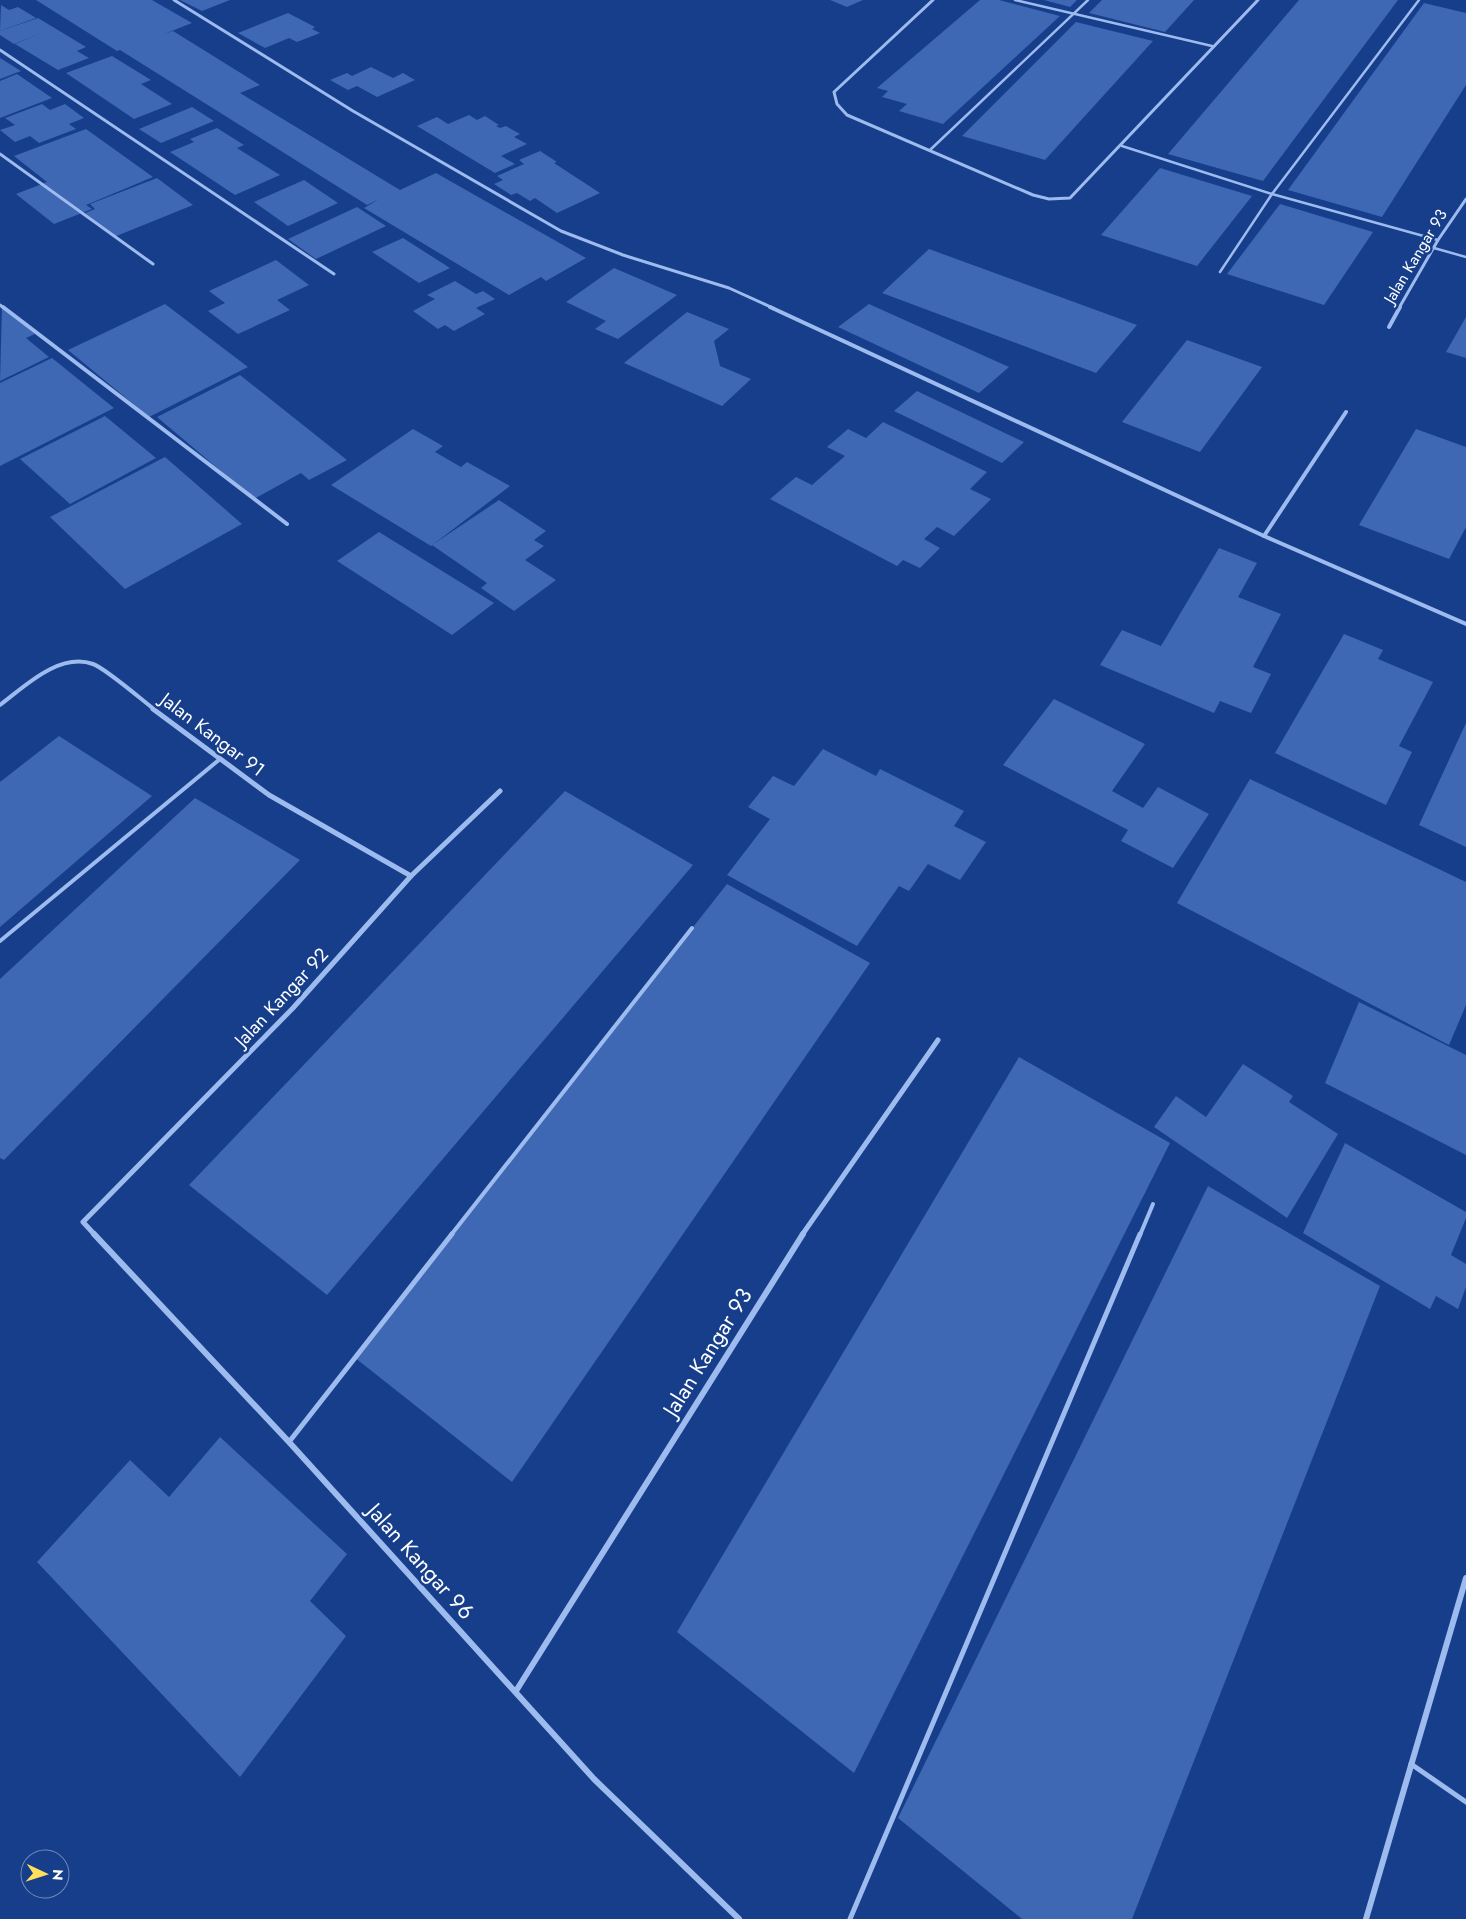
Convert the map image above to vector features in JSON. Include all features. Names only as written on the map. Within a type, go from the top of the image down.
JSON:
[{"type":"street","points":[[174,0],[353,111],[561,231],[623,255],[730,288],[1264,536],[1466,624]]},
{"type":"street","points":[[933,0],[834,92],[837,104],[847,115],[1033,195],[1049,199],[1070,198],[1122,146],[1212,46],[1258,0]]},
{"type":"street","points":[[0,50],[334,274]]},
{"type":"street","points":[[0,154],[154,264]]},
{"type":"street","name":"Jalan Kangar 93","points":[[1389,327],[1438,240],[1466,199]]},
{"type":"street","points":[[0,305],[287,524]]},
{"type":"street","points":[[1264,536],[1346,412]]},
{"type":"street","name":"Jalan Kangar 91","points":[[0,705],[55,666],[76,660],[93,664],[268,795],[411,876]]},
{"type":"street","name":"Jalan Kangar 92","points":[[83,1222],[293,1008],[411,876],[500,791]]},
{"type":"street","name":"Jalan Kangar 93","points":[[516,1690],[790,1252],[938,1040]]},
{"type":"street","name":"Jalan Kangar 96","points":[[83,1222],[289,1442],[516,1690],[594,1779],[739,1919]]},
{"type":"street","points":[[1366,1919],[1466,1578]]},
{"type":"lane","points":[[1015,0],[1072,15],[1212,46]]},
{"type":"lane","points":[[930,150],[1088,0]]},
{"type":"lane","points":[[1220,272],[1272,194],[1418,0]]},
{"type":"lane","points":[[1122,146],[1272,194],[1438,240]]},
{"type":"lane","points":[[1434,248],[1466,257]]},
{"type":"lane","points":[[0,941],[220,758]]},
{"type":"lane","points":[[289,1442],[692,928]]},
{"type":"lane","points":[[850,1919],[1153,1204]]},
{"type":"lane","points":[[1411,1764],[1466,1802]]},
{"type":"building","points":[[36,0],[152,0],[192,23],[164,34],[173,31],[260,85],[240,93],[400,190],[436,173],[586,258],[546,281],[541,277],[509,295],[364,208],[379,199],[367,205],[120,50],[117,51]]},
{"type":"building","points":[[180,0],[230,0],[202,11]]},
{"type":"building","points":[[830,0],[863,0],[847,7]]},
{"type":"building","points":[[980,0],[999,0],[1060,16],[943,124],[899,111],[907,104],[882,97],[888,91],[877,88]]},
{"type":"building","points":[[1044,0],[1077,0],[1070,7]]},
{"type":"building","points":[[1102,0],[1194,0],[1165,32],[1089,13]]},
{"type":"building","points":[[1299,0],[1398,0],[1263,181],[1168,154]]},
{"type":"building","points":[[1424,3],[1466,13],[1466,85],[1382,217],[1288,190]]},
{"type":"building","points":[[1,5],[9,10],[18,7],[36,18],[0,31]]},
{"type":"building","points":[[288,13],[315,27],[312,29],[320,33],[297,42],[289,38],[265,48],[238,33]]},
{"type":"building","points":[[38,18],[86,47],[77,51],[89,58],[58,70],[15,44],[44,32],[14,44],[0,35],[0,31]]},
{"type":"building","points":[[1076,22],[1153,41],[1045,160],[962,136]]},
{"type":"building","points":[[112,56],[151,80],[141,84],[172,104],[134,119],[66,73]]},
{"type":"building","points":[[0,58],[21,71],[0,79]]},
{"type":"building","points":[[371,67],[393,78],[403,73],[415,80],[377,97],[357,86],[348,90],[330,80],[347,73],[352,76]]},
{"type":"building","points":[[17,74],[52,98],[0,118],[0,81]]},
{"type":"building","points":[[42,104],[50,110],[65,104],[84,118],[69,124],[76,129],[39,143],[30,136],[15,142],[0,130],[15,125],[5,118]]},
{"type":"building","points":[[192,107],[214,121],[161,143],[139,129]]},
{"type":"building","points":[[469,115],[477,120],[485,116],[499,125],[496,126],[500,128],[506,126],[520,134],[514,137],[527,144],[501,156],[515,164],[495,173],[417,126],[437,117],[448,124]]},
{"type":"building","points":[[217,128],[244,145],[237,148],[280,175],[235,195],[170,152],[194,142],[190,139]]},
{"type":"building","points":[[86,129],[153,177],[86,205],[92,209],[54,224],[16,194],[47,182],[14,156]]},
{"type":"building","points":[[540,151],[557,162],[554,163],[600,193],[557,213],[535,198],[530,201],[517,193],[511,195],[494,184],[503,180],[497,176],[524,164],[519,160]]},
{"type":"building","points":[[1160,168],[1252,196],[1197,266],[1101,235]]},
{"type":"building","points":[[157,178],[193,205],[114,237],[85,213],[95,209],[90,204]]},
{"type":"building","points":[[304,180],[338,203],[288,226],[254,202]]},
{"type":"building","points":[[1280,204],[1373,232],[1324,305],[1227,274]]},
{"type":"building","points":[[357,207],[386,226],[316,259],[288,239]]},
{"type":"building","points":[[403,238],[450,268],[419,283],[372,252]]},
{"type":"building","points":[[929,249],[1137,325],[1096,373],[882,293]]},
{"type":"building","points":[[276,260],[309,285],[277,300],[290,310],[238,334],[208,311],[225,303],[209,291]]},
{"type":"building","points":[[614,268],[677,295],[618,339],[595,329],[606,321],[566,302]]},
{"type":"building","points":[[455,281],[476,294],[483,291],[495,299],[476,308],[485,314],[454,331],[445,325],[438,329],[413,311],[435,299],[427,295]]},
{"type":"building","points":[[165,304],[248,367],[149,417],[68,350]]},
{"type":"building","points":[[869,304],[1009,367],[979,393],[838,327]]},
{"type":"building","points":[[2,307],[35,334],[26,338],[49,357],[0,381]]},
{"type":"building","points":[[687,312],[729,329],[714,341],[720,366],[751,379],[722,406],[624,363]]},
{"type":"building","points":[[1466,317],[1466,358],[1446,352]]},
{"type":"building","points":[[1187,340],[1262,367],[1200,452],[1122,422]]},
{"type":"building","points":[[52,358],[114,408],[0,466],[0,383]]},
{"type":"building","points":[[240,375],[347,460],[309,480],[301,473],[254,499],[157,417]]},
{"type":"building","points":[[917,391],[1024,442],[1002,463],[894,411]]},
{"type":"building","points":[[105,416],[156,458],[70,504],[20,459]]},
{"type":"building","points":[[883,422],[987,472],[970,489],[991,499],[954,536],[937,527],[924,539],[940,548],[920,568],[903,560],[897,566],[770,499],[796,477],[812,485],[845,456],[827,447],[848,429],[866,438]]},
{"type":"building","points":[[413,429],[443,446],[435,452],[461,467],[467,462],[510,486],[431,546],[331,485]]},
{"type":"building","points":[[1416,429],[1466,447],[1466,527],[1449,559],[1359,525]]},
{"type":"building","points":[[165,457],[242,524],[125,589],[50,517]]},
{"type":"building","points":[[499,500],[546,531],[534,540],[544,546],[525,560],[556,580],[514,611],[481,588],[487,583],[432,545]]},
{"type":"building","points":[[379,532],[494,603],[452,635],[337,561]]},
{"type":"building","points":[[1219,548],[1257,563],[1238,597],[1281,614],[1253,667],[1271,674],[1251,713],[1220,701],[1214,713],[1100,665],[1122,630],[1161,646]]},
{"type":"building","points":[[1344,634],[1383,650],[1378,659],[1433,682],[1399,746],[1412,752],[1386,805],[1275,753]]},
{"type":"building","points":[[1054,699],[1145,744],[1112,791],[1143,808],[1158,787],[1209,814],[1173,868],[1121,841],[1128,830],[1003,765]]},
{"type":"building","points":[[1466,723],[1466,847],[1419,825]]},
{"type":"building","points":[[59,736],[152,796],[0,927],[0,782]]},
{"type":"building","points":[[823,749],[876,776],[880,769],[964,811],[954,826],[986,842],[960,880],[928,864],[909,891],[899,886],[857,946],[727,875],[770,819],[748,807],[773,776],[794,786]]},
{"type":"building","points":[[1250,779],[1466,882],[1466,1005],[1449,1045],[1177,903]]},
{"type":"building","points":[[565,791],[693,865],[327,1295],[189,1185]]},
{"type":"building","points":[[195,798],[300,860],[4,1160],[0,1158],[0,979]]},
{"type":"building","points":[[727,884],[870,963],[512,1482],[354,1357]]},
{"type":"building","points":[[1359,1002],[1466,1055],[1466,1155],[1325,1083]]},
{"type":"building","points":[[1019,1057],[1170,1143],[854,1773],[677,1632]]},
{"type":"building","points":[[1243,1064],[1293,1096],[1289,1102],[1338,1134],[1287,1218],[1154,1127],[1176,1096],[1206,1117]]},
{"type":"building","points":[[1345,1143],[1466,1212],[1466,1218],[1451,1255],[1466,1264],[1466,1287],[1458,1309],[1436,1296],[1430,1309],[1303,1233]]},
{"type":"building","points":[[1208,1186],[1380,1286],[1132,1919],[1022,1919],[898,1818]]},
{"type":"building","points":[[220,1437],[347,1554],[310,1601],[346,1636],[240,1777],[37,1562],[130,1460],[169,1497]]}]
